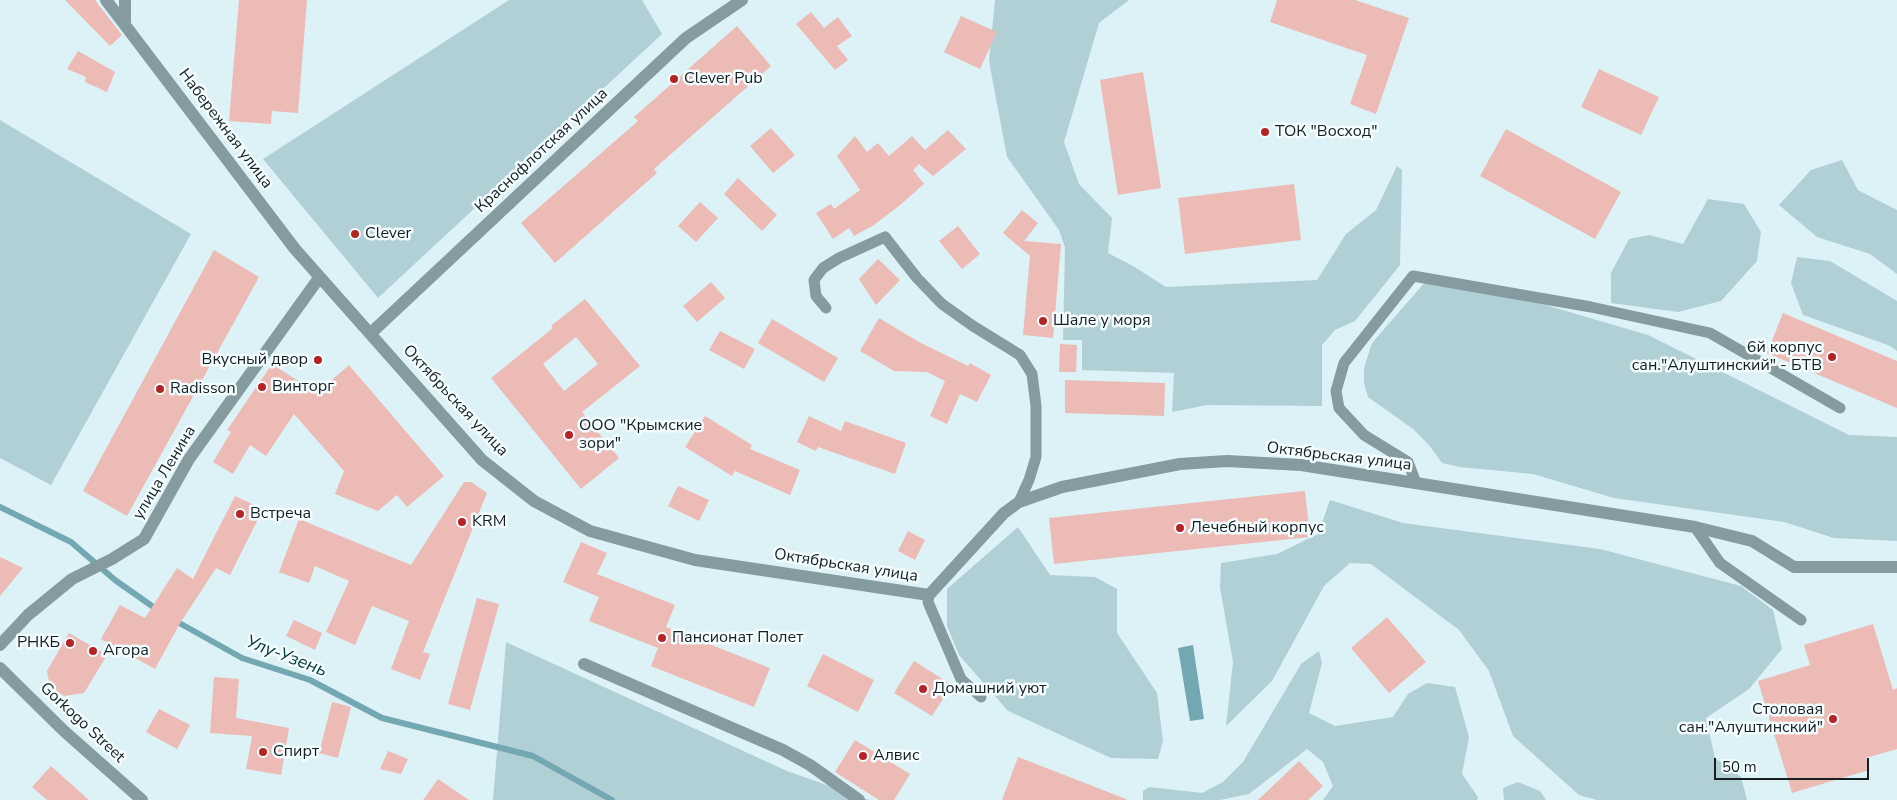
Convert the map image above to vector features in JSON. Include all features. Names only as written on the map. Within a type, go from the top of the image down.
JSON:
[{"type":"street","name":"Набережная улица","points":[[106,0],[319,278]]},
{"type":"street","points":[[125,0],[125,24]]},
{"type":"street","name":"Краснофлотская улица","points":[[370,333],[686,38],[742,0]]},
{"type":"street","name":"Октябрьская улица","points":[[319,278],[482,460],[534,501],[590,531],[695,560],[929,595],[1004,514],[1019,502],[1062,486],[1180,464],[1227,461],[1301,465],[1695,527],[1752,541],[1794,567],[1897,567]]},
{"type":"street","name":"улица Ленина","points":[[0,645],[28,615],[72,579],[112,559],[144,538],[189,459],[319,278]]},
{"type":"street","points":[[584,664],[783,750],[810,765],[859,800]]},
{"type":"street","name":"Gorkogo Street","points":[[0,668],[64,731],[142,800]]},
{"type":"lane","points":[[826,308],[816,296],[814,280],[823,268],[839,258],[885,237],[917,278],[942,304],[1020,355],[1032,374],[1036,406],[1036,457],[1029,480],[1019,502]]},
{"type":"lane","points":[[1416,483],[1408,462],[1364,435],[1340,408],[1336,391],[1344,364],[1413,276],[1591,307],[1710,333],[1840,408]]},
{"type":"lane","points":[[1695,527],[1720,563],[1801,620]]},
{"type":"lane","points":[[929,595],[928,602],[961,679],[981,697]]},
{"type":"shaded area","points":[[509,0],[642,0],[662,34],[378,298],[263,159]]},
{"type":"shaded area","points":[[995,0],[1129,0],[1099,23],[1064,142],[1079,184],[1112,218],[1108,253],[1166,287],[1317,280],[1346,234],[1376,210],[1397,166],[1402,170],[1400,265],[1355,321],[1335,330],[1322,345],[1322,406],[1207,405],[1172,412],[1174,373],[1082,370],[1082,340],[1063,340],[1065,247],[1059,230],[1007,157],[989,61]]},
{"type":"shaded area","points":[[0,120],[191,234],[51,485],[0,458]]},
{"type":"shaded area","points":[[1842,160],[1858,190],[1897,210],[1897,274],[1870,254],[1817,237],[1779,205],[1811,170]]},
{"type":"shaded area","points":[[1708,199],[1744,204],[1761,232],[1757,261],[1721,301],[1678,312],[1611,303],[1611,273],[1629,239],[1649,235],[1683,244]]},
{"type":"shaded area","points":[[1797,257],[1830,261],[1897,301],[1897,351],[1888,345],[1803,315],[1791,283]]},
{"type":"shaded area","points":[[1460,280],[1648,335],[1849,435],[1897,437],[1897,541],[1834,538],[1784,522],[1614,498],[1533,474],[1460,467],[1442,463],[1429,445],[1413,429],[1368,397],[1364,383],[1364,368],[1372,343],[1426,281]]},
{"type":"shaded area","points":[[1330,500],[1403,523],[1600,549],[1741,586],[1773,610],[1782,649],[1749,689],[1706,718],[1715,758],[1741,777],[1747,800],[1597,800],[1579,795],[1513,736],[1489,671],[1459,630],[1371,564],[1350,563],[1324,586],[1272,681],[1226,726],[1233,662],[1220,587],[1221,563],[1277,554],[1318,534]]},
{"type":"shaded area","points":[[1018,527],[1050,575],[1095,577],[1117,589],[1117,633],[1157,693],[1163,741],[1158,759],[1111,758],[1008,711],[959,655],[947,626],[947,589]]},
{"type":"shaded area","points":[[506,642],[787,771],[869,800],[493,800]]},
{"type":"shaded area","points":[[1193,645],[1204,719],[1190,721],[1178,648]]},
{"type":"shaded area","points":[[1319,651],[1322,663],[1309,713],[1335,726],[1393,717],[1408,694],[1427,683],[1455,687],[1469,737],[1462,774],[1478,797],[1477,800],[1323,800],[1333,786],[1323,762],[1307,749],[1249,794],[1220,800],[1143,800],[1143,791],[1149,787],[1202,793],[1223,782],[1243,762],[1301,664]]},
{"type":"shaded area","points":[[1518,782],[1540,791],[1546,800],[1504,800],[1503,788]]},
{"type":"building","points":[[65,0],[95,0],[122,35],[110,46]]},
{"type":"building","points":[[239,0],[307,0],[298,113],[272,111],[271,124],[229,121]]},
{"type":"building","points":[[1277,0],[1355,0],[1409,18],[1376,114],[1350,104],[1367,55],[1270,22]]},
{"type":"building","points":[[811,12],[824,28],[838,17],[852,36],[837,46],[848,60],[835,70],[796,24]]},
{"type":"building","points":[[961,16],[997,32],[980,69],[944,52]]},
{"type":"building","points":[[737,26],[771,66],[654,169],[657,173],[555,263],[521,223],[638,121],[634,117]]},
{"type":"building","points":[[78,51],[115,72],[107,92],[85,82],[86,77],[67,69]]},
{"type":"building","points":[[1599,69],[1659,97],[1641,135],[1581,107]]},
{"type":"building","points":[[1143,72],[1161,188],[1118,195],[1100,80]]},
{"type":"building","points":[[771,128],[795,155],[773,173],[750,146]]},
{"type":"building","points":[[1506,129],[1621,192],[1595,239],[1480,176]]},
{"type":"building","points":[[948,130],[966,149],[933,176],[919,164],[913,170],[924,184],[900,205],[874,225],[854,236],[849,228],[833,239],[816,213],[831,204],[834,209],[860,190],[837,156],[855,136],[867,152],[878,143],[889,156],[912,136],[925,150]]},
{"type":"building","points":[[738,178],[777,215],[762,231],[724,194]]},
{"type":"building","points":[[1294,184],[1301,240],[1185,254],[1178,198]]},
{"type":"building","points":[[700,202],[718,218],[696,242],[678,226]]},
{"type":"building","points":[[1022,210],[1038,223],[1024,241],[1061,244],[1053,338],[1023,335],[1030,256],[1003,233]]},
{"type":"building","points":[[958,226],[980,254],[962,269],[939,241]]},
{"type":"building","points":[[214,250],[259,277],[127,516],[83,491]]},
{"type":"building","points":[[878,259],[900,280],[876,305],[859,279]]},
{"type":"building","points":[[711,282],[725,298],[697,322],[683,306]]},
{"type":"building","name":"ООО \"Крымские зори\"","points":[[585,299],[640,366],[582,412],[619,458],[581,489],[491,378],[553,328],[551,326]],"holes":[[[576,337],[598,364],[564,391],[543,364]]]},
{"type":"building","name":"6й корпус сан.\"Алуштинский\" - БТВ","points":[[1783,313],[1897,361],[1897,408],[1767,353]]},
{"type":"building","points":[[879,318],[919,342],[968,366],[970,363],[991,375],[977,402],[960,394],[947,424],[930,416],[945,381],[927,372],[894,371],[860,351]]},
{"type":"building","points":[[772,319],[838,358],[824,382],[758,343]]},
{"type":"building","points":[[720,331],[755,349],[744,369],[709,350]]},
{"type":"building","points":[[1060,344],[1077,345],[1076,372],[1059,372]]},
{"type":"building","points":[[272,364],[317,393],[349,365],[444,476],[407,507],[397,495],[378,511],[335,494],[344,471],[294,414],[266,456],[250,445],[233,474],[213,462],[231,432],[227,430]]},
{"type":"building","points":[[1065,380],[1165,383],[1164,416],[1065,413]]},
{"type":"building","points":[[705,416],[752,445],[750,449],[800,470],[790,495],[735,471],[732,476],[685,447]]},
{"type":"building","points":[[809,416],[841,431],[845,421],[906,443],[895,474],[818,447],[816,451],[797,442]]},
{"type":"building","points":[[464,482],[471,482],[487,493],[423,652],[430,654],[420,680],[391,669],[409,621],[372,606],[355,645],[326,632],[349,581],[315,566],[309,583],[279,572],[299,519],[411,565]]},
{"type":"building","points":[[678,486],[709,500],[699,521],[668,506]]},
{"type":"building","name":"Лечебный корпус","points":[[1305,491],[1310,537],[1054,564],[1049,518]]},
{"type":"building","points":[[235,496],[263,509],[230,575],[216,568],[179,625],[155,669],[101,639],[120,605],[145,618],[177,568],[193,579]]},
{"type":"building","points":[[908,531],[925,540],[915,560],[898,551]]},
{"type":"building","name":"Пансионат Полет","points":[[581,542],[607,553],[597,574],[675,605],[666,627],[770,668],[754,707],[651,666],[658,648],[589,621],[599,597],[563,582]]},
{"type":"building","points":[[0,557],[23,568],[0,596]]},
{"type":"building","points":[[477,598],[499,604],[470,710],[448,704]]},
{"type":"building","points":[[1387,617],[1426,662],[1389,693],[1351,648]]},
{"type":"building","points":[[294,620],[322,633],[315,650],[286,636]]},
{"type":"building","name":"Столовая сан.\"Алуштинский\"","points":[[1873,624],[1893,690],[1897,688],[1897,749],[1866,758],[1869,770],[1792,793],[1758,681],[1810,665],[1804,645]]},
{"type":"building","points":[[69,633],[107,655],[84,693],[64,696],[50,687],[47,671]]},
{"type":"building","points":[[823,654],[874,680],[858,712],[807,686]]},
{"type":"building","name":"Домашний уют","points":[[914,661],[952,685],[932,716],[894,693]]},
{"type":"building","points":[[214,677],[239,679],[236,718],[289,728],[281,775],[246,769],[252,736],[210,733]]},
{"type":"building","points":[[332,702],[351,707],[338,758],[319,753]]},
{"type":"building","points":[[159,709],[190,725],[177,749],[146,732]]},
{"type":"building","name":"Алвис","points":[[855,740],[910,774],[894,800],[879,800],[835,772]]},
{"type":"building","points":[[388,751],[408,759],[401,774],[380,769]]},
{"type":"building","points":[[1018,757],[1126,799],[1126,800],[1002,800]]},
{"type":"building","points":[[1299,761],[1323,786],[1308,800],[1258,800]]},
{"type":"building","points":[[51,766],[89,800],[47,800],[32,787]]},
{"type":"building","points":[[438,779],[469,800],[423,800]]},
{"type":"waterway","name":"Улу-Узень","points":[[0,507],[71,542],[115,580],[159,611]]},
{"type":"waterway","name":"Улу-Узень","points":[[174,620],[242,658],[310,680],[382,718],[533,756],[612,800]]},
{"type":"place","name":"Clever Pub","points":[[674,79]]},
{"type":"place","name":"ТОК \"Восход\"","points":[[1265,132]]},
{"type":"place","name":"Clever","points":[[355,234]]},
{"type":"place","name":"Шале у моря","points":[[1043,321]]},
{"type":"place","name":"6й корпус сан.\"Алуштинский\" - БТВ","points":[[1832,357]]},
{"type":"place","name":"Вкусный двор","points":[[318,360]]},
{"type":"place","name":"Винторг","points":[[262,387]]},
{"type":"place","name":"Radisson","points":[[160,389]]},
{"type":"place","name":"ООО \"Крымские зори\"","points":[[569,435]]},
{"type":"place","name":"Встреча","points":[[240,514]]},
{"type":"place","name":"KRM","points":[[462,522]]},
{"type":"place","name":"Лечебный корпус","points":[[1180,528]]},
{"type":"place","name":"Пансионат Полет","points":[[662,638]]},
{"type":"place","name":"РНКБ","points":[[70,643]]},
{"type":"place","name":"Агора","points":[[93,651]]},
{"type":"place","name":"Домашний уют","points":[[923,689]]},
{"type":"place","name":"Столовая сан.\"Алуштинский\"","points":[[1833,719]]},
{"type":"place","name":"Спирт","points":[[263,752]]},
{"type":"place","name":"Алвис","points":[[863,756]]}]
